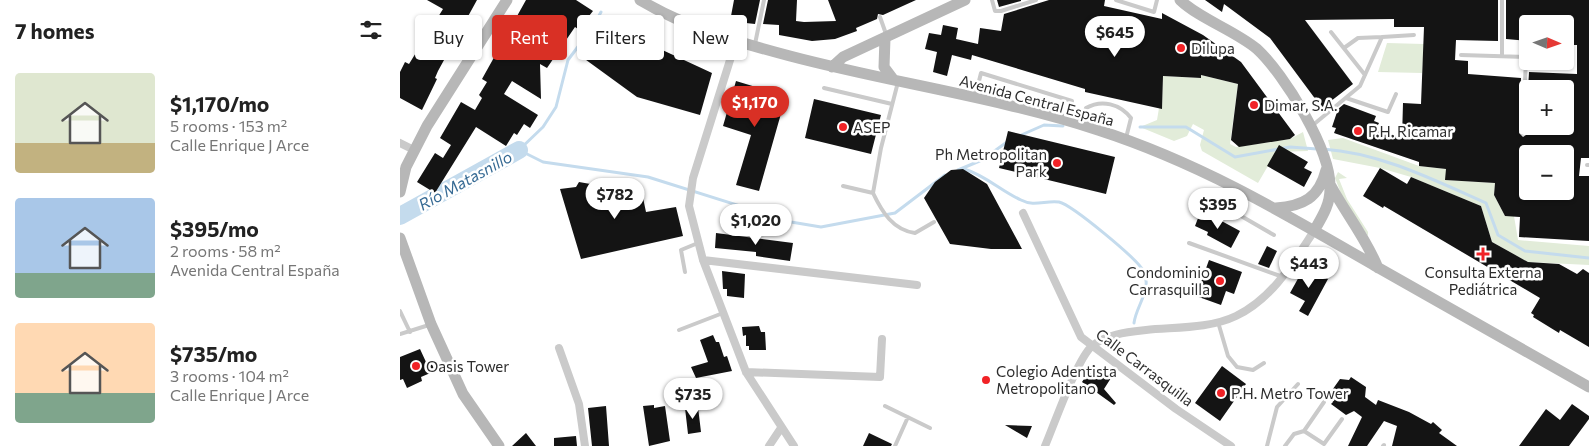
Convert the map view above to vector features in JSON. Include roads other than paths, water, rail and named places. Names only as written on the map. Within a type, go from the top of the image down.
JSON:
[{"type":"main road","points":[[400,192],[406,167],[414,150],[507,0]]},
{"type":"main road","name":"Avenida Central España","points":[[640,0],[674,19]]},
{"type":"main road","points":[[832,67],[843,57],[965,0]]},
{"type":"main road","points":[[1179,0],[1258,50],[1296,99],[1311,126],[1320,148],[1331,186],[1348,216],[1369,245],[1378,268]]},
{"type":"main road","points":[[886,37],[884,67],[887,74],[896,80]]},
{"type":"main road","name":"Avenida Central España","points":[[747,44],[832,67],[896,80],[1067,121],[1126,140],[1194,166],[1276,208],[1589,387]]},
{"type":"main road","points":[[1276,208],[1300,205],[1314,196],[1320,188],[1326,164]]},
{"type":"main road","points":[[1314,231],[1327,209],[1331,186]]},
{"type":"main road","points":[[401,246],[431,324],[463,394],[499,446]]},
{"type":"street","points":[[730,60],[693,178],[689,206],[703,260],[746,372],[794,446]]},
{"type":"street","points":[[400,143],[414,150]]},
{"type":"street","name":"Calle Carrasquilla","points":[[1023,213],[1081,337],[1231,446]]},
{"type":"street","points":[[1045,446],[1078,368],[1091,346],[1117,334],[1218,322],[1235,317],[1254,305],[1282,277],[1314,231]]},
{"type":"street","points":[[703,260],[917,285]]},
{"type":"street","points":[[746,372],[880,377],[882,339]]},
{"type":"street","points":[[559,348],[579,404],[585,446]]},
{"type":"street","points":[[761,446],[770,446],[781,428]]},
{"type":"lane","points":[[755,46],[764,0]]},
{"type":"lane","points":[[992,0],[995,11],[1001,11],[1036,0]]},
{"type":"lane","points":[[1116,0],[1154,12],[1157,0]]},
{"type":"lane","points":[[1502,0],[1502,56]]},
{"type":"lane","points":[[880,17],[886,37]]},
{"type":"lane","points":[[1331,32],[1365,75]]},
{"type":"lane","points":[[1344,48],[1358,38],[1414,35]]},
{"type":"lane","points":[[1311,126],[1360,86],[1382,37]]},
{"type":"lane","points":[[1460,55],[1519,57]]},
{"type":"lane","points":[[974,98],[981,73],[1072,101],[1067,121]]},
{"type":"lane","points":[[896,80],[873,193],[892,224],[905,232],[915,233],[934,222]]},
{"type":"lane","points":[[824,88],[892,104]]},
{"type":"lane","points":[[1346,98],[1388,112],[1396,94]]},
{"type":"lane","points":[[1080,125],[1086,108],[1093,104],[1108,104],[1123,108],[1131,118],[1126,140]]},
{"type":"lane","points":[[843,186],[873,193]]},
{"type":"lane","points":[[1234,186],[1229,209],[1274,235]]},
{"type":"lane","points":[[685,272],[681,250],[698,243]]},
{"type":"lane","points":[[1189,243],[1282,277]]},
{"type":"lane","points":[[400,311],[410,332]]},
{"type":"lane","points":[[678,330],[723,312]]},
{"type":"lane","points":[[1218,322],[1228,356],[1237,367],[1253,370],[1264,363]]},
{"type":"lane","points":[[400,334],[431,324]]},
{"type":"lane","points":[[1267,446],[1277,407],[1298,384]]},
{"type":"lane","points":[[1285,446],[1294,434],[1304,431],[1324,402]]},
{"type":"lane","points":[[885,406],[930,428]]},
{"type":"lane","points":[[895,446],[908,417]]},
{"type":"lane","points":[[1304,431],[1324,444],[1342,419]]},
{"type":"waterway","name":"Río Matasnillo","points":[[577,48],[568,60],[556,107],[543,127],[519,150],[543,162],[648,177],[791,222],[821,227],[895,213],[945,175]]},
{"type":"waterway","name":"Río Matasnillo","points":[[1019,136],[1044,125],[1063,126]]},
{"type":"waterway","name":"Río Matasnillo","points":[[1140,127],[1186,127],[1235,157],[1290,147],[1317,149]]},
{"type":"waterway","name":"Río Matasnillo","points":[[958,170],[982,160],[1007,142]]},
{"type":"waterway","name":"Río Matasnillo","points":[[1323,149],[1366,156],[1386,162],[1427,177],[1486,203],[1498,235],[1525,251],[1589,258]]},
{"type":"waterway","name":"Río Matasnillo","points":[[400,216],[519,150]]},
{"type":"waterway","points":[[964,169],[979,175],[1026,202],[1059,202],[1066,205],[1118,245],[1144,272],[1146,279],[1145,292],[1134,323]]},
{"type":"place","name":"Dilupa","points":[[1181,48]]},
{"type":"place","name":"Dimar, S.A.","points":[[1254,105]]},
{"type":"place","name":"ASEP","points":[[843,127]]},
{"type":"place","name":"P.H. Ricamar","points":[[1358,131]]},
{"type":"place","name":"Ph Metropolitan Park","points":[[1057,163]]},
{"type":"place","name":"Consulta Externa Pediátrica","points":[[1483,254]]},
{"type":"place","name":"Condominio Carrasquilla","points":[[1220,281]]},
{"type":"place","name":"Oasis Tower","points":[[416,366]]},
{"type":"place","name":"Colegio Adentista Metropolitano","points":[[986,380]]},
{"type":"place","name":"P.H. Metro Tower","points":[[1221,393]]}]
